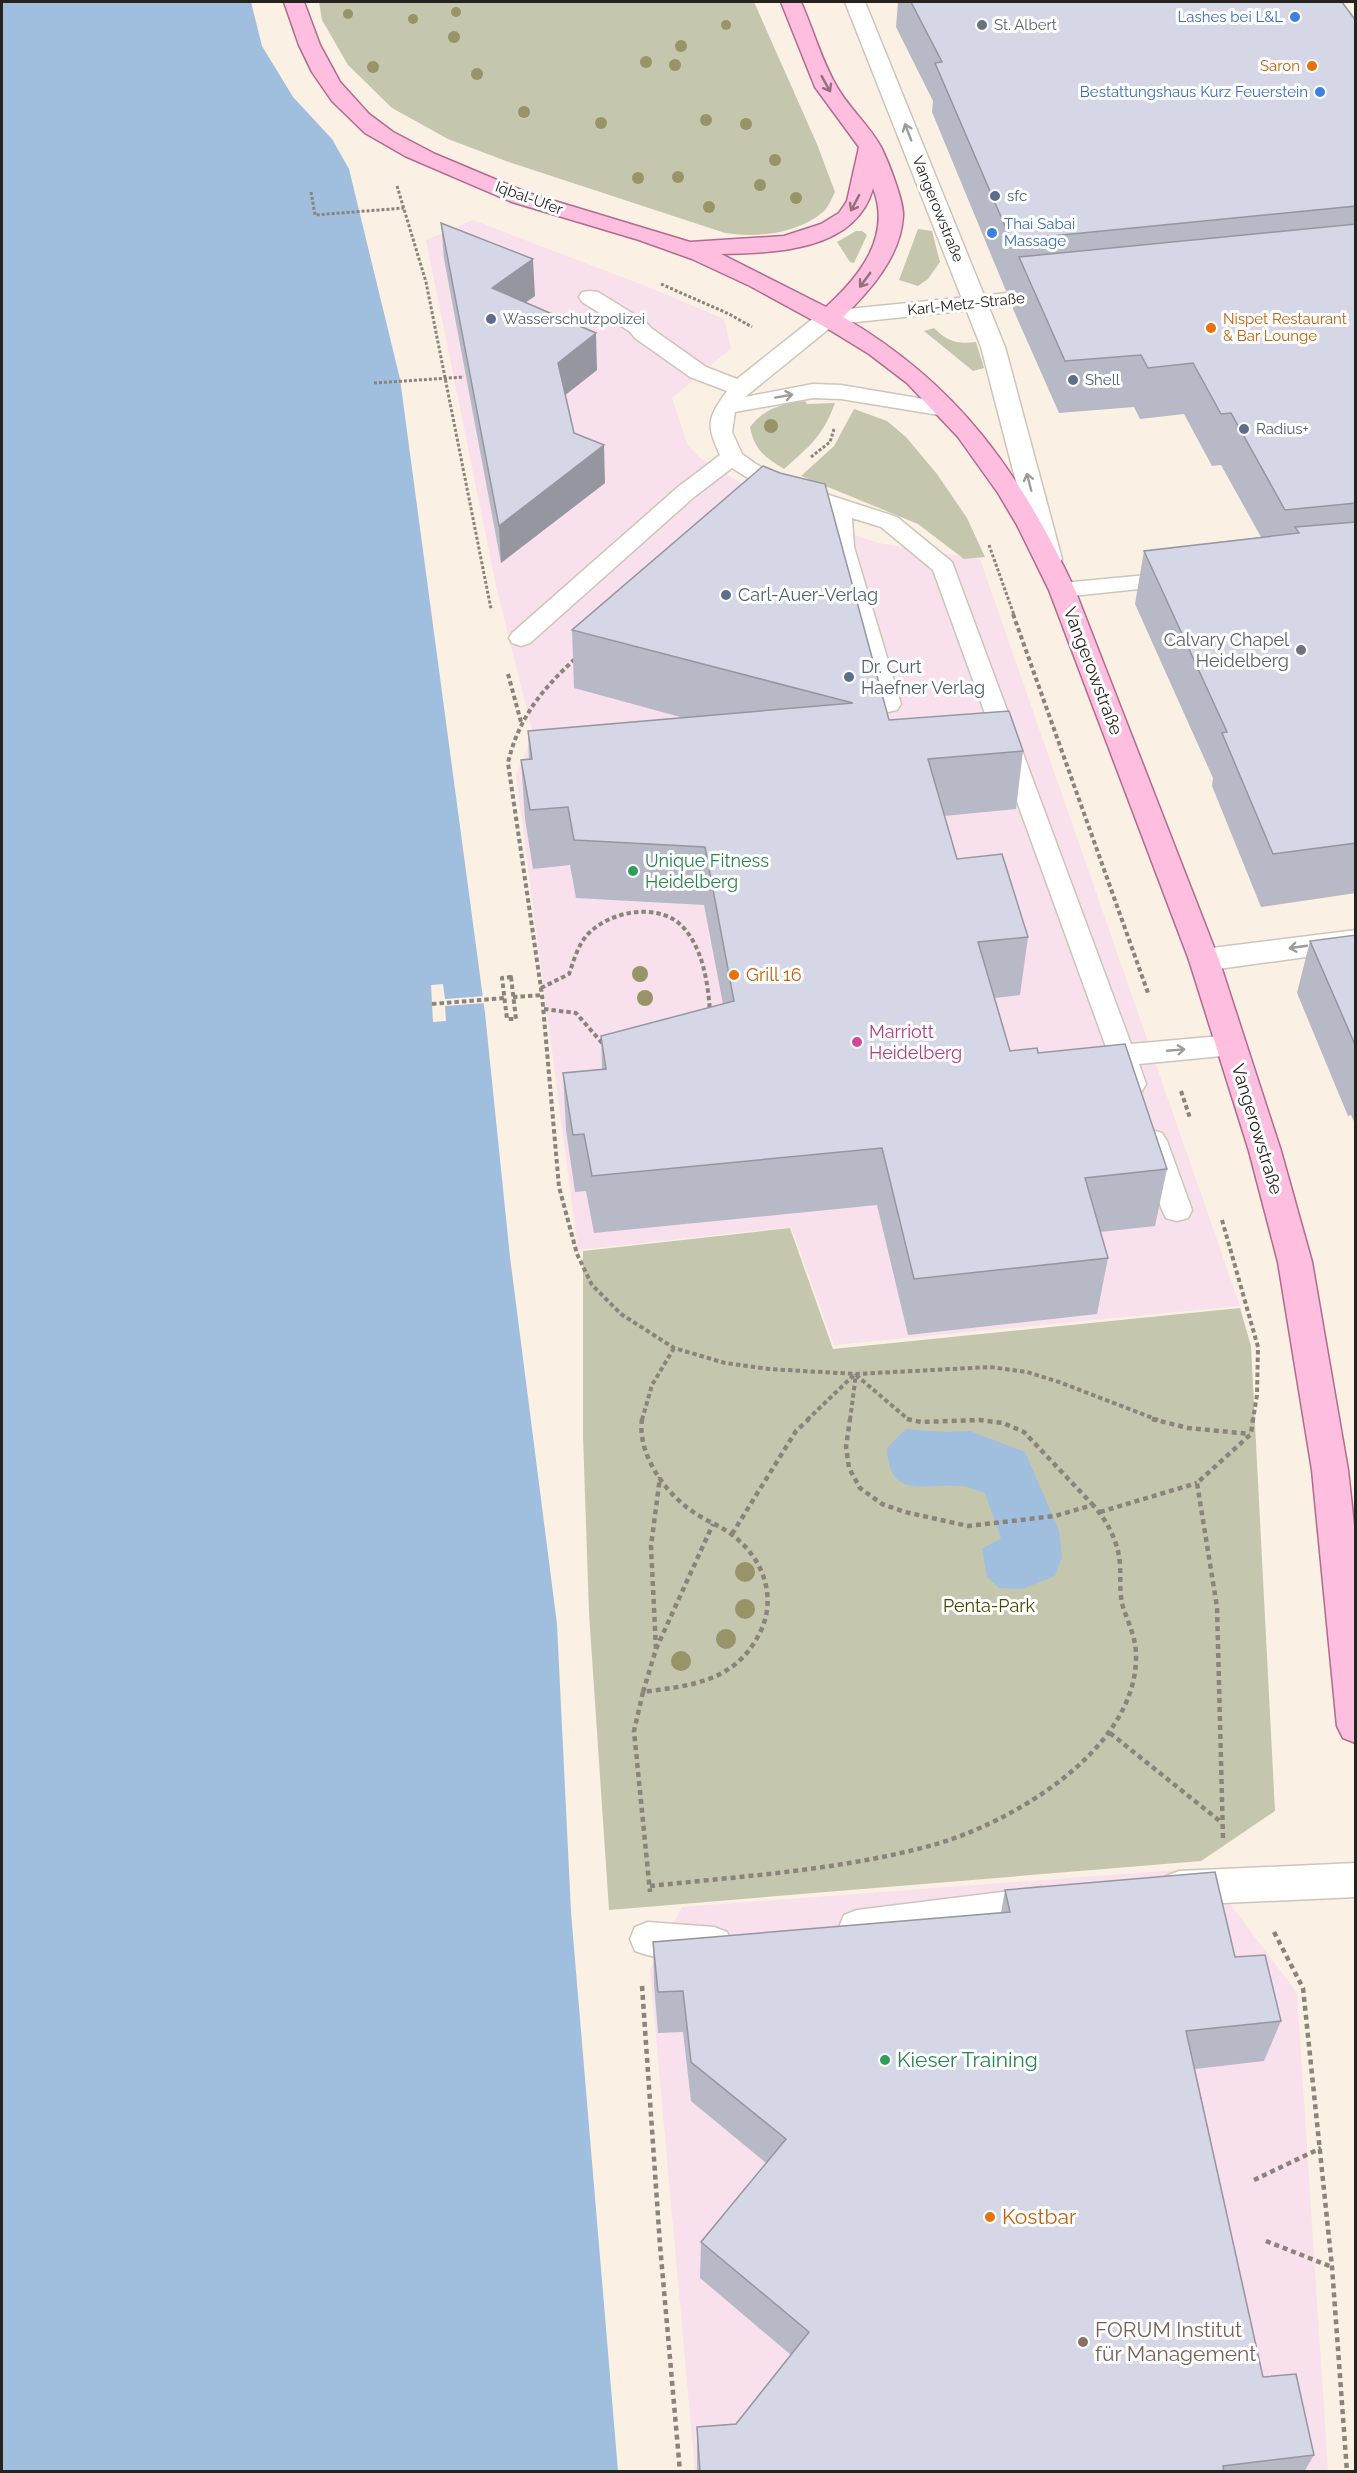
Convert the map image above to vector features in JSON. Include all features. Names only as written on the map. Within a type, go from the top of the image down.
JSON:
[{"type":"main road","name":"Iqbal-Ufer","points":[[294,2],[304,34],[325,78],[351,110],[382,134],[424,157],[529,201],[686,248],[776,290],[828,318]]},
{"type":"main road","points":[[790,2],[826,87],[870,147],[891,206],[892,217],[886,242],[875,265],[857,291],[828,318]]},
{"type":"main road","name":"Vangerowstraße","points":[[855,2],[993,347],[1049,559]]},
{"type":"main road","points":[[686,248],[766,245],[829,230],[847,217],[858,201],[870,147]]},
{"type":"main road","name":"Karl-Metz-Straße","points":[[828,318],[1084,292]]},
{"type":"main road","name":"Vangerowstraße","points":[[828,318],[888,356],[930,392],[989,459],[1011,492],[1049,559],[1062,590],[1204,960],[1265,1151],[1295,1262],[1330,1470],[1356,1726]]},
{"type":"main road","points":[[1204,960],[1356,940]]},
{"type":"lane","points":[[590,297],[637,326],[643,333],[733,397],[813,391],[841,392],[945,409]]},
{"type":"lane","points":[[828,318],[733,397],[721,432],[732,457],[748,469],[775,485],[889,522],[944,567],[1177,1210]]},
{"type":"lane","points":[[521,638],[686,492],[732,457]]},
{"type":"lane","points":[[840,506],[842,547],[888,704]]},
{"type":"lane","points":[[1062,590],[1203,577]]},
{"type":"lane","points":[[1121,1055],[1232,1045]]},
{"type":"lane","points":[[1146,1892],[1356,1880]]},
{"type":"lane","points":[[825,1931],[1074,1900]]},
{"type":"lane","points":[[648,1939],[717,1944],[741,1941]]},
{"type":"path","points":[[397,175],[397,186],[426,282],[494,619]]},
{"type":"path","points":[[311,192],[315,215],[404,208]]},
{"type":"path","points":[[776,290],[729,314],[790,350]]},
{"type":"path","points":[[374,383],[464,377]]},
{"type":"path","points":[[775,485],[830,442],[844,403],[841,392]]},
{"type":"path","points":[[986,534],[1193,1126]]},
{"type":"path","points":[[580,655],[545,686],[512,738],[508,764],[544,1009],[559,1187],[577,1254],[592,1285],[621,1314],[674,1348],[724,1363],[769,1369],[856,1374],[990,1367],[1027,1372],[1059,1382],[1143,1416],[1188,1428],[1251,1434]]},
{"type":"path","points":[[507,672],[521,723]]},
{"type":"path","points":[[541,988],[569,974],[578,948],[590,932],[604,921],[622,914],[645,911],[665,916],[681,925],[698,951],[708,979],[710,1013],[706,1022]]},
{"type":"path","points":[[511,977],[516,1019],[507,1019],[504,998],[502,978],[511,977]]},
{"type":"path","points":[[513,997],[542,995]]},
{"type":"path","points":[[432,1004],[504,998]]},
{"type":"path","points":[[544,1009],[576,1013],[598,1041],[605,1046]]},
{"type":"path","points":[[1100,1512],[1197,1483],[1251,1434],[1257,1395],[1258,1347],[1220,1213]]},
{"type":"path","points":[[674,1348],[651,1385],[642,1409],[641,1435],[646,1455],[660,1476],[688,1509],[732,1534],[796,1431],[856,1374]]},
{"type":"path","points":[[650,1886],[811,1868],[910,1851],[948,1840],[999,1819],[1054,1784],[1083,1761],[1110,1733],[1130,1694],[1136,1656],[1131,1627],[1119,1585],[1117,1549],[1100,1512],[1024,1432],[1003,1423],[979,1420],[921,1422],[909,1419],[856,1374]]},
{"type":"path","points":[[856,1374],[846,1447],[849,1468],[860,1488],[882,1504],[905,1512],[968,1526],[1055,1516],[1093,1505]]},
{"type":"path","points":[[656,1649],[651,1546],[660,1476]]},
{"type":"path","points":[[1197,1483],[1217,1607],[1221,1822],[1231,1886],[1269,1923],[1303,1988],[1332,2267],[1347,2472]]},
{"type":"path","points":[[643,1692],[656,1649],[713,1524]]},
{"type":"path","points":[[1110,1733],[1221,1822]]},
{"type":"path","points":[[1254,2180],[1321,2148]]},
{"type":"path","points":[[1266,2241],[1332,2267]]},
{"type":"shaded area","points":[[473,220],[653,289],[724,319],[731,348],[672,398],[687,444],[701,459],[793,514],[878,543],[980,559],[1240,1306],[834,1345],[791,1227],[578,1250],[516,775],[533,734],[496,586],[426,240]]},
{"type":"shaded area","points":[[1203,1868],[1297,1993],[1328,2471],[695,2471],[650,1970],[682,1907]]},
{"type":"green space","points":[[319,2],[754,2],[817,144],[835,192],[825,210],[813,219],[789,230],[750,235],[725,233],[506,161],[448,139],[392,108],[348,65],[322,20]]},
{"type":"green space","points":[[918,229],[932,231],[940,262],[928,279],[918,286],[899,280]]},
{"type":"green space","points":[[856,231],[862,231],[867,235],[854,263],[850,262],[837,242]]},
{"type":"green space","points":[[934,328],[953,341],[976,342],[984,368],[973,371],[924,331]]},
{"type":"green space","points":[[805,401],[807,404],[835,403],[820,433],[784,469],[761,452],[754,441],[750,427],[762,415],[774,408]]},
{"type":"green space","points":[[854,409],[887,421],[906,437],[937,474],[967,518],[985,557],[964,559],[918,524],[801,476],[834,446]]},
{"type":"green space","name":"Penta-Park","points":[[790,1228],[833,1349],[1240,1308],[1251,1346],[1275,1811],[1201,1861],[609,1910],[589,1613],[583,1436],[583,1251]]},
{"type":"water","points":[[2,2],[251,2],[262,46],[293,97],[332,139],[349,169],[400,379],[485,1013],[510,1257],[557,1624],[571,1912],[618,2471],[2,2472]]},
{"type":"water","points":[[906,1429],[970,1431],[1025,1452],[1059,1530],[1062,1557],[1055,1576],[1022,1589],[999,1588],[987,1577],[982,1549],[1001,1538],[985,1493],[962,1486],[912,1486],[902,1483],[894,1476],[889,1465],[887,1448]]},
{"type":"pier","points":[[443,984],[445,999],[485,996],[486,1003],[445,1006],[446,1021],[433,1022],[431,985]]},
{"type":"building","points":[[911,2],[1342,2],[1356,21],[1356,206],[1011,240],[935,63],[942,62]]},
{"type":"building","points":[[441,223],[533,259],[492,288],[596,333],[558,363],[574,433],[604,445],[499,526]]},
{"type":"building","points":[[1356,224],[1356,503],[1285,510],[1231,413],[1221,414],[1193,363],[1148,368],[1141,355],[1065,361],[1019,257]]},
{"type":"building","points":[[763,466],[780,473],[825,484],[889,720],[1009,711],[1023,751],[928,759],[957,859],[1002,854],[1028,937],[978,942],[1010,1051],[1037,1048],[1038,1053],[1125,1044],[1167,1169],[1085,1178],[1108,1258],[914,1279],[882,1148],[592,1176],[584,1134],[573,1135],[563,1073],[606,1069],[601,1036],[734,1001],[705,847],[574,840],[568,807],[530,810],[521,760],[532,759],[528,731],[853,703],[572,630]]},
{"type":"building","points":[[1356,522],[1356,843],[1273,854],[1222,733],[1227,732],[1144,551],[1299,533],[1295,527]]},
{"type":"building","points":[[1356,935],[1356,1047],[1310,941]]},
{"type":"building","points":[[1215,1872],[1235,1957],[1265,1955],[1281,2021],[1186,2031],[1263,2377],[1296,2374],[1314,2455],[1223,2466],[1224,2472],[700,2472],[697,2427],[736,2424],[809,2332],[701,2242],[786,2139],[691,2062],[683,1991],[658,1992],[653,1942],[1010,1912],[1005,1890]]},
{"type":"place","name":"Lashes bei L&L","points":[[1295,17]]},
{"type":"place","name":"St. Albert","points":[[982,25]]},
{"type":"place","name":"Saron","points":[[1312,66]]},
{"type":"place","name":"Bestattungshaus Kurz Feuerstein","points":[[1320,92]]},
{"type":"place","name":"sfc","points":[[995,196]]},
{"type":"place","name":"Thai Sabai Massage","points":[[992,233]]},
{"type":"place","name":"Wasserschutzpolizei","points":[[491,319]]},
{"type":"place","name":"Nispet Restaurant & Bar Lounge","points":[[1211,328]]},
{"type":"place","name":"Shell","points":[[1073,380]]},
{"type":"place","name":"Radius+","points":[[1244,429]]},
{"type":"place","name":"Carl-Auer-Verlag","points":[[726,595]]},
{"type":"place","name":"Calvary Chapel Heidelberg","points":[[1301,650]]},
{"type":"place","name":"Dr. Curt Haefner Verlag","points":[[849,677]]},
{"type":"place","name":"Unique Fitness Heidelberg","points":[[633,871]]},
{"type":"place","name":"Grill 16","points":[[734,975]]},
{"type":"place","name":"Marriott Heidelberg","points":[[857,1042]]},
{"type":"place","name":"Kieser Training","points":[[885,2060]]},
{"type":"place","name":"Kostbar","points":[[990,2217]]},
{"type":"place","name":"FORUM Institut für Management","points":[[1083,2342]]}]
